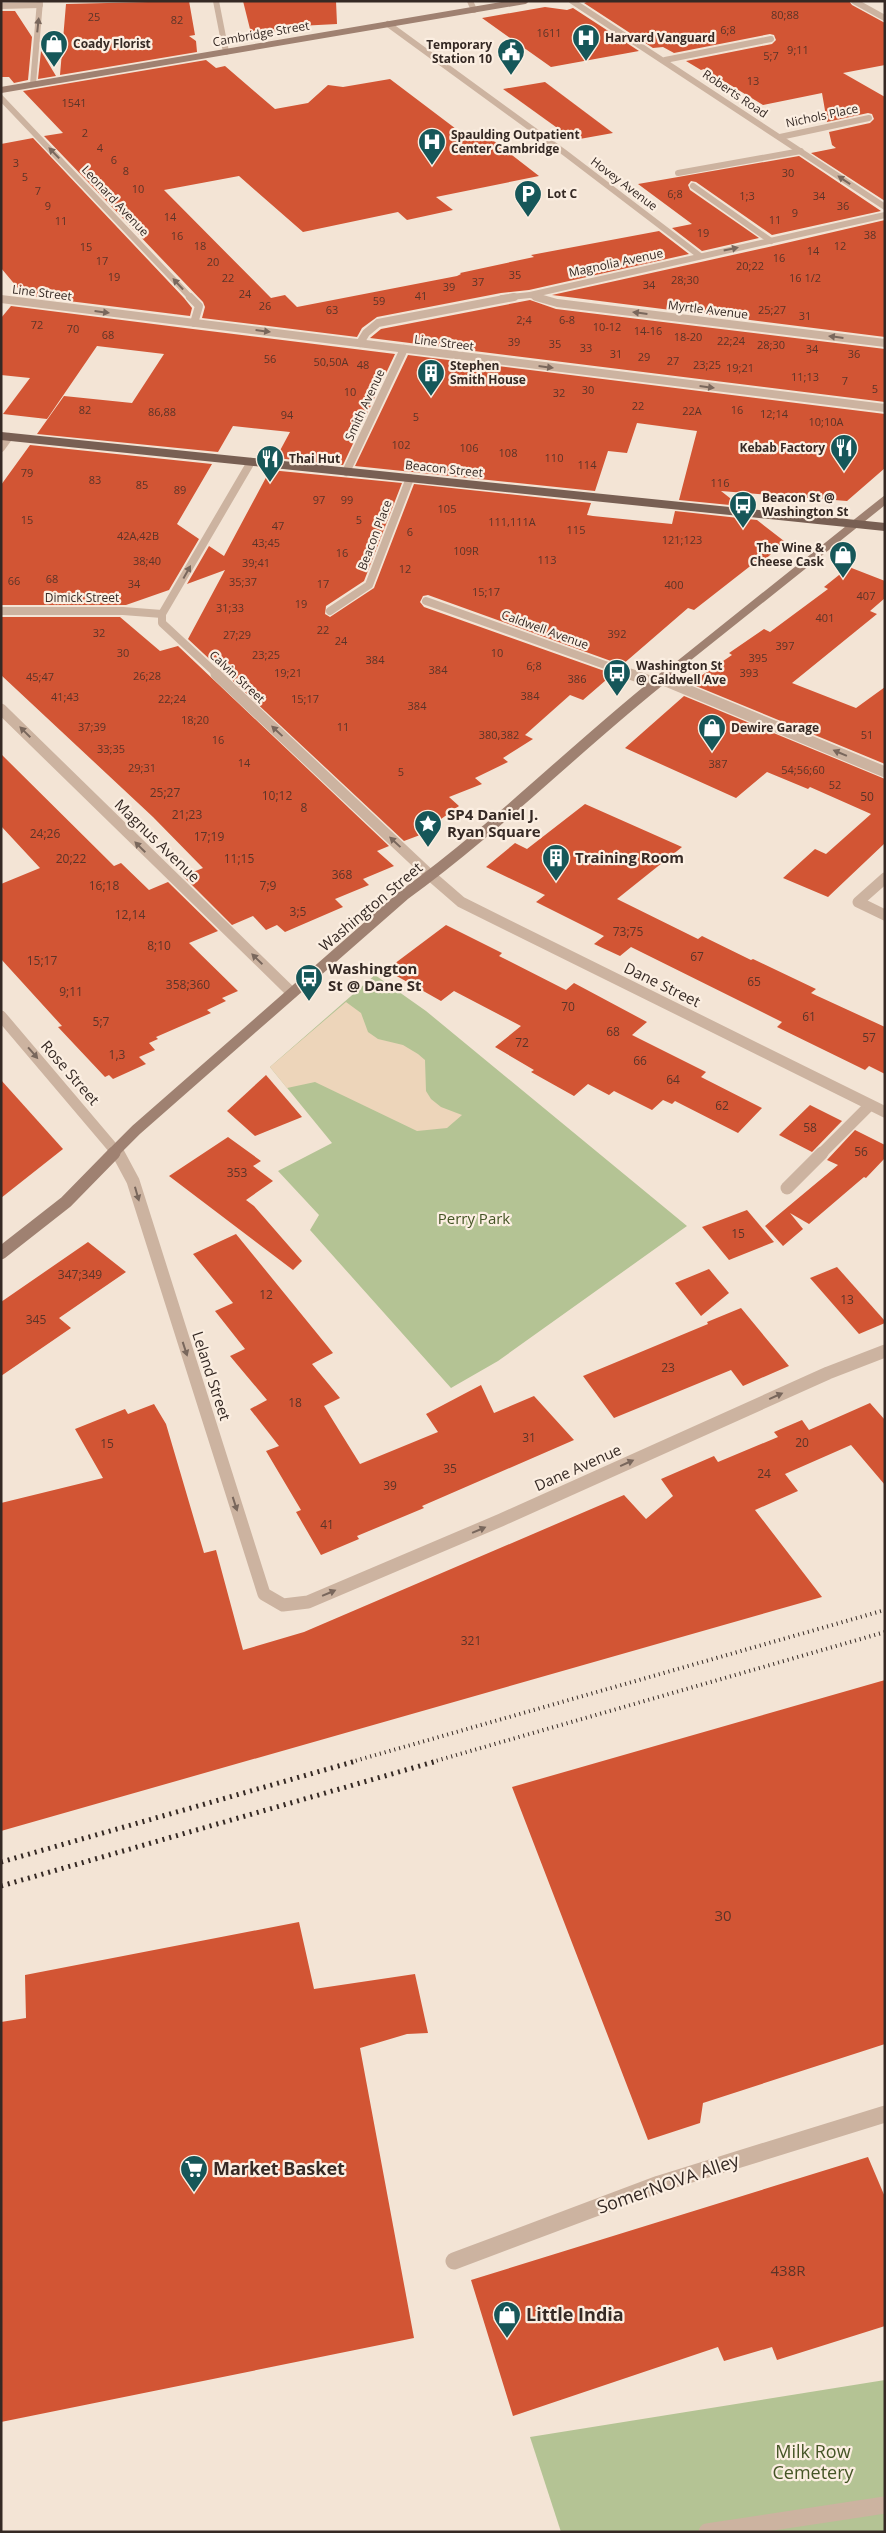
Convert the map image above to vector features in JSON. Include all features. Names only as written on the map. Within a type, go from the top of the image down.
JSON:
[{"type":"main road","name":"Cambridge Street","points":[[1,90],[525,1]]},
{"type":"main road","name":"Beacon Street","points":[[5,437],[885,527]]},
{"type":"main road","name":"Washington Street","points":[[1,1253],[66,1202],[116,1150],[404,895],[455,858],[658,681],[798,572],[885,500]]},
{"type":"street","points":[[216,1],[226,52]]},
{"type":"street","points":[[470,1],[474,10]]},
{"type":"street","name":"Roberts Road","points":[[572,1],[665,60],[885,207]]},
{"type":"street","points":[[854,1],[885,18]]},
{"type":"street","points":[[1,6],[40,3],[33,84]]},
{"type":"street","name":"Hovey Avenue","points":[[388,24],[700,256]]},
{"type":"street","points":[[665,60],[771,39]]},
{"type":"street","name":"Leonard Avenue","points":[[1,98],[199,306],[199,312],[194,323]]},
{"type":"street","name":"Nichols Place","points":[[780,137],[869,118]]},
{"type":"street","points":[[678,173],[801,151]]},
{"type":"street","points":[[693,186],[771,241]]},
{"type":"street","name":"Magnolia Avenue","points":[[360,343],[366,333],[378,323],[501,298],[530,296],[559,287],[885,215]]},
{"type":"street","name":"Myrtle Avenue","points":[[530,296],[558,303],[885,343]]},
{"type":"street","name":"Line Street","points":[[1,299],[885,408]]},
{"type":"street","name":"Smith Avenue","points":[[346,472],[404,349]]},
{"type":"street","points":[[1,448],[5,437]]},
{"type":"street","points":[[162,614],[251,462]]},
{"type":"street","name":"Beacon Place","points":[[330,611],[369,585],[410,478]]},
{"type":"street","name":"Caldwell Avenue","points":[[426,601],[658,681],[885,772]]},
{"type":"street","name":"Dimick Street","points":[[1,611],[123,611],[162,614]]},
{"type":"street","name":"Calvin Street","points":[[162,614],[162,623],[431,876]]},
{"type":"street","name":"Magnus Avenue","points":[[2,712],[292,993]]},
{"type":"street","name":"Dane Street","points":[[431,876],[461,902],[885,1112]]},
{"type":"street","points":[[885,878],[858,902],[885,915]]},
{"type":"street","name":"Rose Street","points":[[1,1016],[116,1150]]},
{"type":"street","points":[[787,1188],[870,1105]]},
{"type":"street","name":"Leland Street","points":[[116,1150],[133,1181],[264,1594],[283,1605]]},
{"type":"street","name":"Dane Avenue","points":[[283,1605],[308,1602],[473,1532],[828,1373],[885,1351]]},
{"type":"street","name":"SomerNOVA Alley","points":[[454,2261],[525,2236],[659,2184],[885,2114]]},
{"type":"street","points":[[707,2532],[885,2505]]},
{"type":"green space","name":"Perry Park","points":[[375,975],[426,1011],[687,1226],[498,1361],[451,1388],[310,1230],[319,1215],[278,1171],[332,1143],[270,1067]]},
{"type":"green space","name":"Milk Row Cemetery","points":[[885,2380],[885,2532],[561,2532],[530,2437]]},
{"type":"shaded area","points":[[346,1002],[361,1013],[368,1032],[378,1039],[403,1045],[425,1060],[426,1091],[431,1099],[441,1107],[462,1115],[447,1128],[417,1131],[315,1082],[287,1088],[270,1067]]},
{"type":"building","points":[[189,1],[195,35],[189,36],[196,41],[197,52],[60,75],[66,4]]},
{"type":"building","points":[[243,1],[336,1],[337,24],[280,27],[281,31],[251,33]]},
{"type":"building","points":[[589,1],[849,1],[852,5],[885,23],[885,65],[843,73],[885,97],[885,201],[811,153],[836,148],[832,145],[829,132],[870,123],[874,119],[872,114],[868,113],[827,122],[822,93],[763,105],[704,69],[701,70],[686,61],[772,44],[776,40],[774,35],[770,34],[674,53],[663,47],[653,48],[584,3]]},
{"type":"building","points":[[545,7],[567,10],[573,8],[639,51],[551,67],[482,18]]},
{"type":"building","points":[[1,11],[15,11],[32,37],[28,80],[14,83],[9,77],[1,77]]},
{"type":"building","points":[[41,51],[56,76],[38,79]]},
{"type":"building","points":[[206,60],[216,68],[225,66],[275,109],[308,103],[328,85],[343,87],[390,79],[468,138],[486,135],[539,176],[436,197],[453,210],[407,220],[398,212],[303,232],[239,176],[164,190],[271,298],[285,295],[297,307],[457,276],[460,273],[534,257],[531,255],[659,231],[689,254],[529,290],[501,293],[377,317],[362,328],[357,337],[202,318],[205,307],[203,302],[44,136],[63,133],[23,91]]},
{"type":"building","points":[[545,82],[613,133],[574,140],[503,89]]},
{"type":"building","points":[[33,138],[184,298],[192,308],[190,316],[20,295],[22,293],[1,268],[1,144]]},
{"type":"building","points":[[799,156],[881,211],[772,235],[696,182],[691,181],[688,185],[690,190],[759,238],[702,251],[672,228],[692,224],[638,184]]},
{"type":"building","points":[[885,220],[885,337],[552,295],[773,246]]},
{"type":"building","points":[[530,300],[556,309],[885,349],[885,402],[370,338],[381,329]]},
{"type":"building","points":[[11,306],[395,354],[343,465],[276,458],[290,432],[233,426],[218,452],[37,434],[64,396],[132,403],[164,354],[97,346],[47,419],[3,414],[30,378],[1,375],[1,318]]},
{"type":"building","points":[[408,355],[885,414],[885,468],[847,501],[721,491],[740,506],[679,500],[697,431],[637,423],[627,453],[608,451],[595,491],[355,466]]},
{"type":"building","points":[[30,445],[212,464],[177,524],[199,539],[169,590],[126,605],[1,605],[1,485]]},
{"type":"building","points":[[270,470],[402,483],[364,581],[326,606],[325,614],[330,617],[374,588],[414,484],[591,503],[587,515],[593,516],[672,524],[675,511],[757,520],[784,541],[765,560],[758,560],[694,610],[688,608],[622,665],[428,595],[423,596],[420,602],[424,607],[613,674],[583,700],[570,695],[525,735],[533,739],[503,758],[508,762],[475,778],[482,784],[449,797],[459,806],[430,827],[428,832],[404,841],[188,639],[225,570],[187,584],[209,546],[224,556]]},
{"type":"building","points":[[849,567],[885,581],[885,598],[870,611],[877,614],[792,683],[856,708],[885,687],[885,764],[696,686],[702,680],[698,678],[732,655],[729,653],[764,629],[770,632],[828,589],[824,587]]},
{"type":"building","points":[[1,617],[120,617],[160,651],[178,646],[389,846],[377,851],[394,866],[363,879],[369,885],[335,899],[343,907],[285,932],[277,925],[266,930],[253,916],[232,925],[183,876],[203,868],[153,817],[1,675]]},
{"type":"building","points":[[684,696],[885,779],[885,843],[828,897],[783,878],[815,849],[826,854],[871,814],[810,787],[808,789],[767,772],[736,798],[625,748]]},
{"type":"building","points":[[1,754],[114,866],[121,863],[149,890],[168,882],[218,931],[189,943],[238,991],[222,998],[226,1001],[207,1010],[211,1013],[156,1037],[158,1039],[149,1043],[155,1050],[139,1057],[146,1064],[113,1079],[109,1075],[105,1077],[58,1027],[62,1026],[1,959],[1,884],[40,868],[1,826]]},
{"type":"building","points":[[585,804],[682,847],[617,899],[698,939],[702,936],[816,989],[811,993],[885,1027],[885,1074],[869,1066],[865,1070],[777,1027],[782,1022],[631,947],[620,956],[594,944],[604,936],[536,902],[545,895],[486,867],[515,843],[527,849]]},
{"type":"building","points":[[446,925],[502,953],[499,956],[566,990],[574,983],[647,1022],[632,1035],[706,1072],[701,1077],[762,1108],[738,1133],[675,1101],[672,1104],[663,1100],[652,1110],[614,1091],[609,1095],[588,1084],[574,1096],[531,1072],[534,1070],[495,1047],[521,1026],[454,991],[441,1001],[386,970]]},
{"type":"building","points":[[266,1075],[302,1117],[255,1136],[227,1111]]},
{"type":"building","points":[[1,1080],[63,1149],[1,1198]]},
{"type":"building","points":[[810,1105],[842,1121],[812,1152],[779,1135]]},
{"type":"building","points":[[855,1130],[885,1145],[885,1158],[866,1178],[864,1177],[809,1224],[790,1213],[803,1229],[783,1246],[765,1226],[838,1165],[827,1160]]},
{"type":"building","points":[[228,1137],[261,1161],[253,1166],[273,1181],[246,1200],[254,1206],[302,1261],[293,1270],[169,1176]]},
{"type":"building","points":[[747,1210],[774,1242],[729,1260],[702,1227]]},
{"type":"building","points":[[236,1234],[333,1353],[312,1364],[340,1398],[324,1406],[360,1464],[438,1432],[426,1414],[481,1385],[494,1413],[534,1396],[574,1440],[422,1506],[424,1508],[357,1536],[359,1539],[321,1555],[296,1512],[301,1510],[266,1451],[279,1446],[250,1409],[267,1400],[230,1356],[245,1349],[215,1311],[233,1303],[193,1254]]},
{"type":"building","points":[[88,1242],[126,1272],[59,1318],[71,1328],[1,1376],[1,1302]]},
{"type":"building","points":[[837,1267],[885,1323],[859,1334],[810,1278]]},
{"type":"building","points":[[709,1269],[729,1293],[701,1316],[675,1283]]},
{"type":"building","points":[[741,1308],[789,1366],[743,1386],[731,1370],[614,1418],[583,1376],[708,1324],[707,1322]]},
{"type":"building","points":[[870,1403],[885,1420],[885,1485],[851,1445],[785,1474],[798,1491],[755,1510],[822,1597],[1,1831],[1,1503],[103,1478],[75,1429],[125,1409],[128,1414],[154,1404],[166,1424],[204,1553],[216,1550],[243,1650],[304,1632],[624,1495],[646,1519],[673,1496],[661,1479],[714,1456],[718,1462],[778,1437],[774,1432],[802,1420],[809,1430]]},
{"type":"building","points":[[885,1680],[885,2044],[703,2103],[700,2123],[648,2140],[512,1787]]},
{"type":"building","name":"Market Basket","points":[[299,1922],[314,1989],[415,1974],[428,2033],[407,2034],[360,2048],[414,2338],[1,2422],[1,2022],[26,2018],[25,1975]]},
{"type":"building","points":[[868,2157],[885,2197],[885,2326],[777,2360],[772,2347],[724,2361],[718,2347],[513,2416],[471,2280]]},
{"type":"railway","points":[[351,1762],[885,1610]]},
{"type":"railway","points":[[432,1762],[885,1632]]},
{"type":"railway","points":[[1,1862],[356,1761]]},
{"type":"railway","points":[[1,1886],[437,1761]]},
{"type":"place","name":"Harvard Vanguard","points":[[586,62]]},
{"type":"place","name":"Coady Florist","points":[[54,68]]},
{"type":"place","name":"Temporary Station 10","points":[[511,76]]},
{"type":"place","name":"Spaulding Outpatient Center Cambridge","points":[[432,166]]},
{"type":"place","name":"Lot C","points":[[528,218]]},
{"type":"place","name":"Stephen Smith House","points":[[431,397]]},
{"type":"place","name":"Kebab Factory","points":[[844,472]]},
{"type":"place","name":"Thai Hut","points":[[270,483]]},
{"type":"place","name":"Beacon St @ Washington St","points":[[743,529]]},
{"type":"place","name":"The Wine & Cheese Cask","points":[[843,579]]},
{"type":"place","name":"Washington St @ Caldwell Ave","points":[[617,697]]},
{"type":"place","name":"Dewire Garage","points":[[712,752]]},
{"type":"place","name":"SP4 Daniel J. Ryan Square","points":[[428,848]]},
{"type":"place","name":"Training Room","points":[[556,882]]},
{"type":"place","name":"Washington St @ Dane St","points":[[309,1002]]},
{"type":"place","name":"Market Basket","points":[[194,2193]]},
{"type":"place","name":"Little India","points":[[507,2339]]}]
